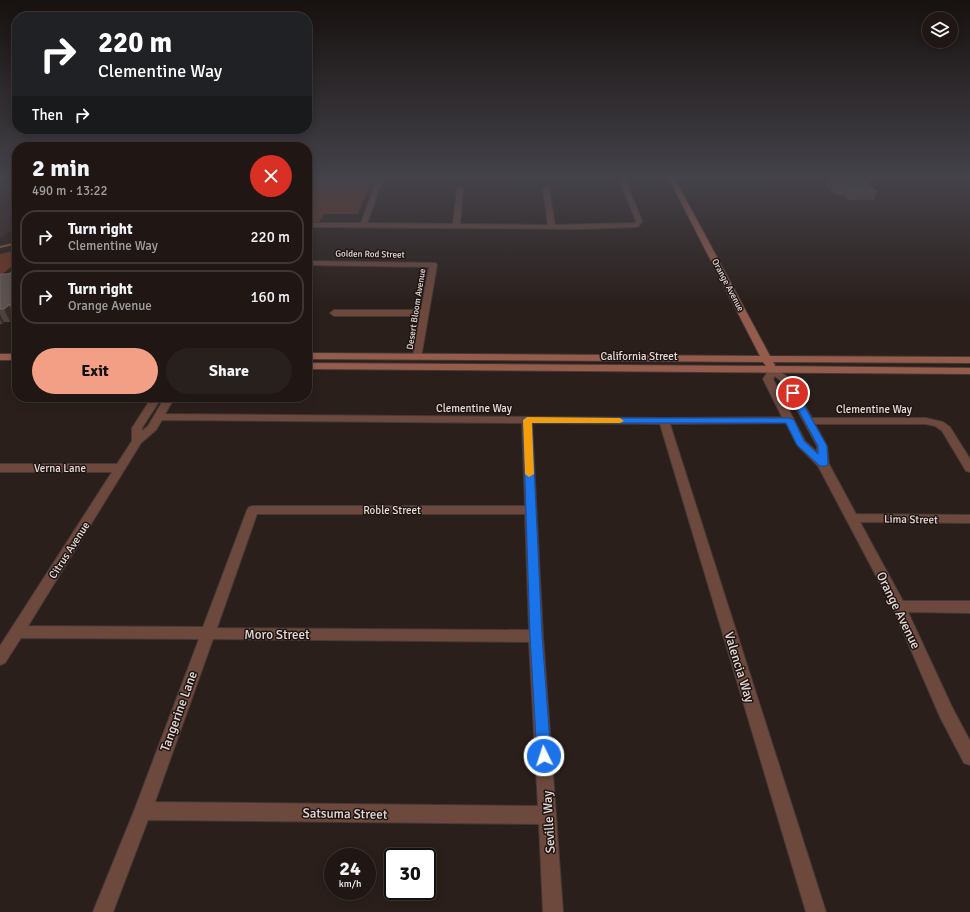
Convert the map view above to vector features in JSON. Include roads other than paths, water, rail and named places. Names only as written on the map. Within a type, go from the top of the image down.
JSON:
[{"type":"main road","name":"Orange Avenue","points":[[694,222],[770,365]]},
{"type":"main road","name":"California Street","points":[[312,356],[418,356],[970,371]]},
{"type":"main road","points":[[0,357],[12,357]]},
{"type":"main road","name":"California Street","points":[[312,366],[770,365],[970,360]]},
{"type":"main road","points":[[0,364],[12,364]]},
{"type":"street","points":[[363,226],[365,222]]},
{"type":"street","points":[[456,222],[456,226]]},
{"type":"street","points":[[551,222],[552,226]]},
{"type":"street","points":[[312,226],[637,225],[640,222]]},
{"type":"street","name":"Golden Rod Street","points":[[312,263],[433,265]]},
{"type":"street","name":"Desert Bloom Avenue","points":[[418,356],[433,265]]},
{"type":"street","points":[[334,313],[425,314]]},
{"type":"street","name":"Orange Avenue","points":[[770,365],[768,379],[801,443],[823,464],[899,606],[946,712],[970,757]]},
{"type":"street","name":"Orange Avenue","points":[[770,365],[786,380],[809,421],[822,446],[823,464]]},
{"type":"street","name":"Citrus Avenue","points":[[137,441],[138,428],[154,402]]},
{"type":"street","name":"Citrus Avenue","points":[[0,659],[137,441],[152,428],[167,402]]},
{"type":"street","name":"Clementine Way","points":[[158,417],[664,421],[789,420]]},
{"type":"street","name":"Seville Way","points":[[527,420],[536,636],[553,912]]},
{"type":"street","name":"Valencia Way","points":[[664,421],[816,912]]},
{"type":"street","name":"Clementine Way","points":[[809,421],[926,421],[939,424],[950,434],[970,468]]},
{"type":"street","name":"Verna Lane","points":[[0,468],[121,468]]},
{"type":"street","name":"Roble Street","points":[[253,510],[531,510]]},
{"type":"street","name":"Tangerine Lane","points":[[104,912],[143,811],[206,634],[253,510]]},
{"type":"street","name":"Lima Street","points":[[851,518],[970,519]]},
{"type":"street","points":[[899,606],[970,606]]},
{"type":"street","name":"Moro Street","points":[[17,632],[536,636]]},
{"type":"street","name":"Satsuma Street","points":[[143,811],[548,816]]},
{"type":"waterway","points":[[0,247],[12,244]]}]
